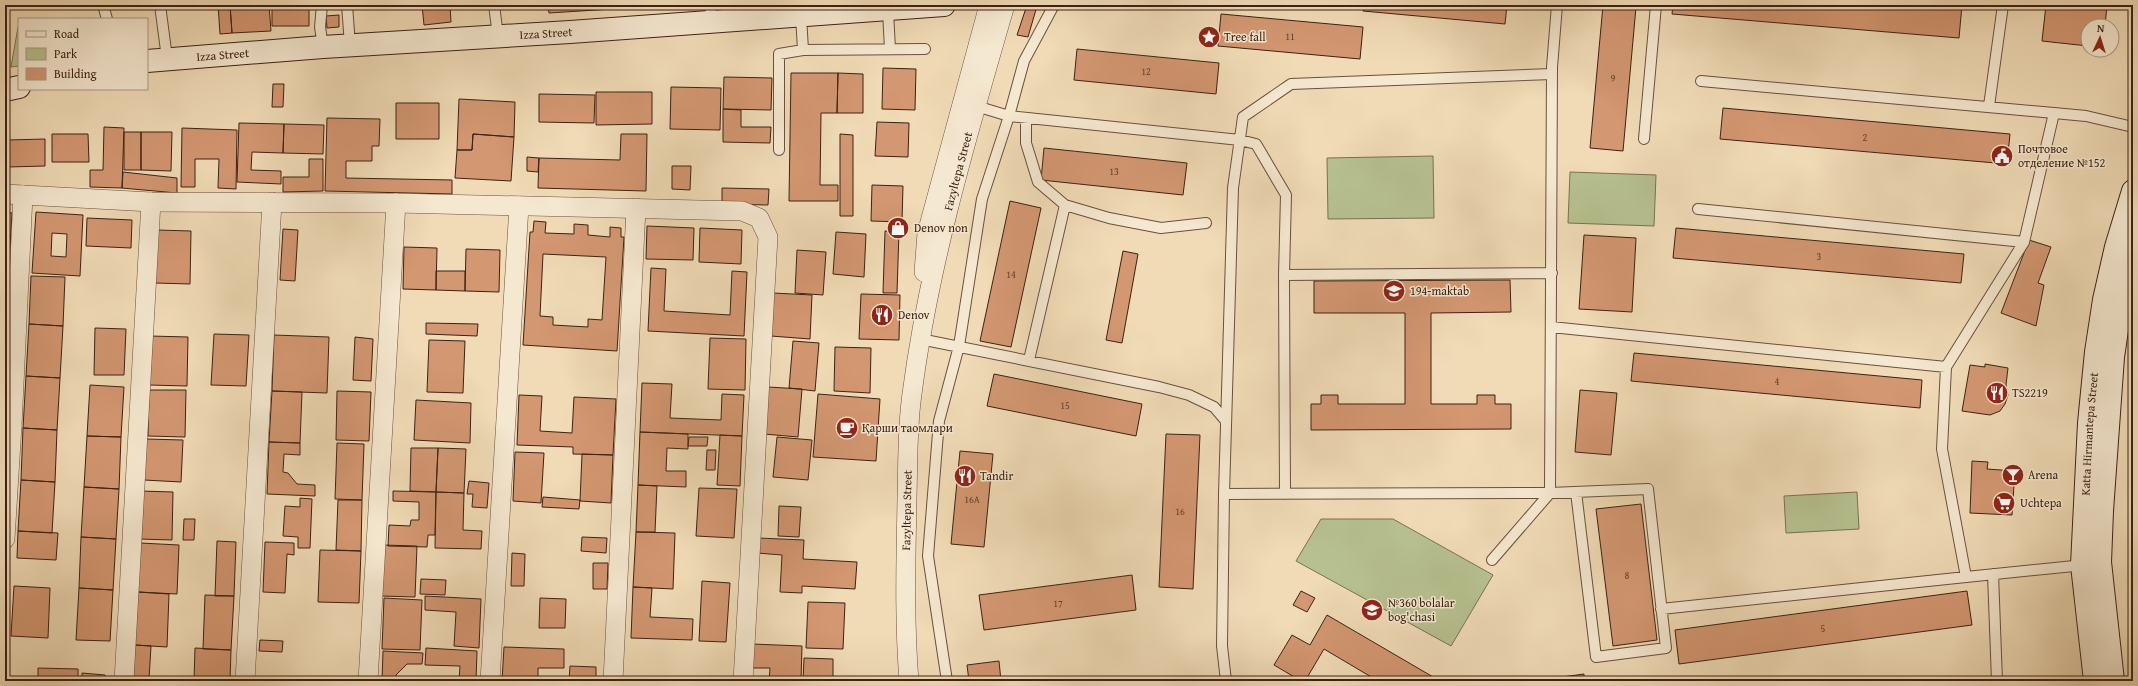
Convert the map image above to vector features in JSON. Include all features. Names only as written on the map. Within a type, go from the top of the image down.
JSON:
[{"type":"main road","name":"Izza Street","points":[[157,59],[498,36],[711,14],[801,16],[944,5]]},
{"type":"main road","points":[[5,90],[18,87]]},
{"type":"main road","name":"Katta Hirmаntepa Street","points":[[2095,681],[2091,564],[2085,487],[2096,352],[2109,273],[2133,190]]},
{"type":"main road","name":"Katta Hirmаntepa Street","points":[[2113,681],[2091,564],[2113,357],[2121,303],[2133,251]]},
{"type":"street","name":"Fazyltepa Street","points":[[920,339],[927,233],[989,5]]},
{"type":"street","name":"Fazyltepa Street","points":[[909,681],[906,651],[906,574],[911,397],[920,339],[942,235],[976,106],[1005,5]]},
{"type":"street","points":[[5,539],[14,194],[151,202],[396,203],[742,211],[759,218],[768,237],[743,681]]},
{"type":"street","points":[[124,681],[151,202]]},
{"type":"street","points":[[245,681],[272,202]]},
{"type":"street","points":[[368,681],[396,203]]},
{"type":"street","points":[[490,681],[519,206]]},
{"type":"street","points":[[612,681],[636,208]]},
{"type":"lane","points":[[103,5],[108,18]]},
{"type":"lane","points":[[157,59],[160,5]]},
{"type":"lane","points":[[322,5],[320,27],[323,47]]},
{"type":"lane","points":[[347,5],[350,45]]},
{"type":"lane","points":[[494,5],[498,36]]},
{"type":"lane","points":[[947,681],[928,556],[939,421],[959,346],[982,199],[1009,116],[1024,61],[1054,5]]},
{"type":"lane","points":[[1492,560],[1550,493],[1552,74],[1557,5]]},
{"type":"lane","points":[[1644,140],[1656,5]]},
{"type":"lane","points":[[1989,106],[2003,5]]},
{"type":"lane","points":[[888,10],[890,49]]},
{"type":"lane","points":[[801,16],[803,50]]},
{"type":"lane","points":[[779,150],[779,54],[803,50],[925,49]]},
{"type":"lane","points":[[1226,681],[1222,646],[1224,494],[1233,188],[1244,117],[1291,84],[1552,74]]},
{"type":"lane","points":[[1701,81],[2086,116],[2133,127]]},
{"type":"lane","points":[[976,106],[1009,116],[1240,140],[1256,144],[1286,195],[1284,275],[1285,494]]},
{"type":"lane","points":[[1966,576],[1942,449],[1946,367],[2024,242],[2054,113]]},
{"type":"lane","points":[[1026,118],[1026,143],[1038,182],[1065,205],[1109,218],[1161,228],[1206,223]]},
{"type":"lane","points":[[1029,360],[1065,205]]},
{"type":"lane","points":[[1698,209],[2024,242]]},
{"type":"lane","points":[[1284,275],[1552,274]]},
{"type":"lane","points":[[1551,327],[1946,367]]},
{"type":"lane","points":[[920,339],[1119,377],[1188,395],[1214,406],[1226,421]]},
{"type":"lane","points":[[1224,494],[1550,493],[1648,489],[1666,648],[1596,657],[1576,492]]},
{"type":"lane","points":[[1661,609],[2091,564]]},
{"type":"lane","points":[[1993,574],[1997,681]]},
{"type":"green space","points":[[18,27],[18,66],[11,67]]},
{"type":"green space","points":[[1433,156],[1434,218],[1328,219],[1327,158]]},
{"type":"green space","points":[[1570,172],[1656,175],[1654,226],[1568,223]]},
{"type":"green space","points":[[1857,492],[1859,529],[1786,533],[1784,496]]},
{"type":"green space","points":[[1321,519],[1393,519],[1493,575],[1451,646],[1296,561]]},
{"type":"building","points":[[218,5],[230,5],[232,33],[220,34]]},
{"type":"building","points":[[230,5],[269,5],[271,31],[232,33]]},
{"type":"building","points":[[272,5],[309,5],[309,26],[272,26]]},
{"type":"building","points":[[422,5],[450,5],[451,22],[424,25]]},
{"type":"building","points":[[548,5],[675,5],[549,13]]},
{"type":"building","points":[[1027,5],[1037,6],[1028,37],[1017,35]]},
{"type":"building","points":[[1364,5],[1507,5],[1505,24],[1363,11]]},
{"type":"building","points":[[1603,5],[1636,7],[1623,151],[1590,148]]},
{"type":"building","points":[[1673,5],[1962,5],[1959,38],[1672,14]]},
{"type":"building","points":[[2046,5],[2107,5],[2106,18],[2080,18],[2080,45],[2042,41]]},
{"type":"building","points":[[1221,14],[1363,27],[1360,59],[1218,46]]},
{"type":"building","points":[[339,15],[339,27],[327,28],[326,16]]},
{"type":"building","points":[[1077,49],[1219,63],[1216,94],[1074,80]]},
{"type":"building","points":[[883,68],[916,69],[915,110],[882,109]]},
{"type":"building","points":[[791,73],[838,73],[837,113],[821,113],[820,185],[838,185],[838,201],[789,201]]},
{"type":"building","points":[[838,73],[863,74],[863,113],[837,113]]},
{"type":"building","points":[[724,77],[772,78],[771,110],[723,109]]},
{"type":"building","points":[[273,84],[284,84],[283,107],[272,107]]},
{"type":"building","points":[[671,87],[721,88],[720,130],[670,129]]},
{"type":"building","points":[[596,92],[652,92],[652,124],[596,125]]},
{"type":"building","points":[[539,94],[595,95],[594,123],[539,122]]},
{"type":"building","points":[[459,99],[515,102],[514,137],[473,134],[472,150],[457,150]]},
{"type":"building","points":[[396,103],[439,103],[439,139],[396,139]]},
{"type":"building","points":[[1723,108],[2010,134],[2007,164],[1720,139]]},
{"type":"building","points":[[723,109],[741,110],[741,127],[771,127],[770,143],[723,142]]},
{"type":"building","points":[[327,118],[380,119],[379,146],[372,146],[372,161],[346,161],[346,178],[452,180],[452,194],[325,191]]},
{"type":"building","points":[[877,122],[909,123],[908,157],[875,156]]},
{"type":"building","points":[[239,123],[284,124],[283,153],[252,152],[251,170],[281,171],[281,184],[237,182]]},
{"type":"building","points":[[284,124],[324,125],[323,154],[283,153]]},
{"type":"building","points":[[104,127],[124,128],[122,188],[90,187],[90,170],[103,170]]},
{"type":"building","points":[[182,128],[237,130],[236,189],[218,188],[219,159],[195,159],[195,187],[181,187]]},
{"type":"building","points":[[124,132],[141,132],[141,170],[124,170]]},
{"type":"building","points":[[141,132],[172,132],[171,171],[141,170]]},
{"type":"building","points":[[52,134],[88,134],[89,162],[52,162]]},
{"type":"building","points":[[473,134],[514,137],[511,181],[455,178],[457,150],[472,150]]},
{"type":"building","points":[[621,134],[647,134],[646,191],[538,188],[539,158],[620,160]]},
{"type":"building","points":[[840,134],[853,135],[853,216],[840,216]]},
{"type":"building","points":[[45,139],[45,166],[7,167],[7,140]]},
{"type":"building","points":[[1044,148],[1187,163],[1183,195],[1041,180]]},
{"type":"building","points":[[527,157],[539,158],[538,172],[527,171]]},
{"type":"building","points":[[309,159],[323,159],[323,191],[283,192],[283,177],[309,177]]},
{"type":"building","points":[[672,166],[691,166],[690,190],[672,189]]},
{"type":"building","points":[[123,172],[177,178],[177,193],[122,188]]},
{"type":"building","points":[[872,185],[903,186],[902,222],[871,221]]},
{"type":"building","points":[[722,188],[769,189],[768,205],[722,204]]},
{"type":"building","points":[[1010,201],[1041,208],[1011,347],[980,341]]},
{"type":"building","points":[[5,212],[12,213],[5,329]]},
{"type":"building","points":[[36,212],[83,215],[80,276],[32,273]],"holes":[[[52,233],[67,234],[66,257],[51,256]]]},
{"type":"building","points":[[87,218],[132,220],[131,248],[86,246]]},
{"type":"building","points":[[534,221],[546,222],[545,233],[574,234],[574,224],[588,225],[588,235],[610,237],[610,227],[621,228],[621,237],[624,237],[617,351],[523,345],[530,232],[533,232]],"holes":[[[543,254],[606,257],[602,320],[588,319],[588,327],[553,325],[553,317],[540,316]]]},
{"type":"building","points":[[647,226],[694,228],[693,260],[646,259]]},
{"type":"building","points":[[700,228],[742,230],[741,264],[699,262]]},
{"type":"building","points":[[1676,228],[1964,254],[1961,283],[1673,258]]},
{"type":"building","points":[[283,229],[298,230],[295,281],[280,280]]},
{"type":"building","points":[[157,230],[191,231],[190,284],[155,283]]},
{"type":"building","points":[[885,231],[899,232],[897,293],[883,293]]},
{"type":"building","points":[[836,232],[866,234],[864,277],[833,274]]},
{"type":"building","points":[[1584,235],[1636,238],[1632,312],[1579,309]]},
{"type":"building","points":[[2029,240],[2051,247],[2038,283],[2044,285],[2036,326],[2001,313]]},
{"type":"building","points":[[404,247],[437,248],[436,290],[403,289]]},
{"type":"building","points":[[466,249],[500,250],[499,292],[465,291]]},
{"type":"building","points":[[797,250],[826,252],[823,295],[795,293]]},
{"type":"building","points":[[1123,251],[1138,254],[1122,343],[1106,340]]},
{"type":"building","points":[[651,268],[666,269],[664,311],[730,315],[732,271],[747,272],[744,336],[648,331]]},
{"type":"building","points":[[436,271],[465,271],[465,291],[436,290]]},
{"type":"building","points":[[31,276],[65,277],[63,326],[29,324]]},
{"type":"building","points":[[1510,280],[1511,312],[1431,313],[1431,404],[1477,404],[1477,395],[1495,395],[1495,404],[1511,404],[1511,429],[1311,430],[1311,404],[1321,404],[1321,395],[1338,395],[1338,404],[1405,404],[1405,313],[1314,313],[1314,281]]},
{"type":"building","points":[[773,293],[812,295],[810,339],[771,336]]},
{"type":"building","points":[[861,294],[900,295],[899,340],[859,339]]},
{"type":"building","points":[[426,323],[478,324],[477,336],[426,334]]},
{"type":"building","points":[[29,324],[63,326],[60,378],[26,376]]},
{"type":"building","points":[[95,328],[126,329],[124,375],[94,375]]},
{"type":"building","points":[[214,334],[249,335],[246,386],[211,385]]},
{"type":"building","points":[[274,335],[329,337],[327,393],[272,391]]},
{"type":"building","points":[[150,336],[188,337],[187,386],[149,385]]},
{"type":"building","points":[[355,337],[373,339],[371,381],[353,380]]},
{"type":"building","points":[[710,338],[746,339],[745,390],[708,389]]},
{"type":"building","points":[[429,340],[465,341],[463,393],[427,392]]},
{"type":"building","points":[[793,341],[819,343],[815,391],[789,388]]},
{"type":"building","points":[[835,347],[871,348],[870,393],[834,391]]},
{"type":"building","points":[[1634,353],[1922,380],[1920,408],[1631,381]]},
{"type":"building","points":[[1985,364],[2008,368],[2006,385],[2008,395],[2005,404],[2000,411],[1990,415],[1962,411],[1970,365],[1985,367]]},
{"type":"building","points":[[994,374],[1142,404],[1136,436],[987,406]]},
{"type":"building","points":[[26,376],[60,378],[57,430],[23,428]]},
{"type":"building","points":[[642,383],[672,384],[670,418],[721,420],[722,394],[744,395],[742,436],[640,432]]},
{"type":"building","points":[[90,385],[124,387],[121,437],[87,436]]},
{"type":"building","points":[[768,387],[802,389],[798,437],[764,434]]},
{"type":"building","points":[[149,390],[186,390],[185,437],[148,436]]},
{"type":"building","points":[[1580,390],[1617,393],[1611,455],[1575,452]]},
{"type":"building","points":[[272,391],[302,392],[300,443],[269,442]]},
{"type":"building","points":[[337,391],[371,392],[369,441],[336,440]]},
{"type":"building","name":"Қарши таомлари","points":[[818,394],[880,399],[876,461],[813,457]]},
{"type":"building","points":[[519,395],[542,396],[540,431],[572,433],[574,397],[616,399],[613,455],[573,454],[573,447],[517,445]]},
{"type":"building","points":[[416,400],[471,403],[470,443],[414,440]]},
{"type":"building","points":[[23,428],[57,430],[55,482],[21,480]]},
{"type":"building","points":[[640,432],[688,434],[688,449],[667,448],[666,471],[686,471],[686,487],[638,485]]},
{"type":"building","points":[[1166,434],[1200,435],[1193,589],[1159,587]]},
{"type":"building","points":[[720,435],[742,436],[740,486],[717,485]]},
{"type":"building","points":[[87,436],[121,437],[119,489],[84,487]]},
{"type":"building","points":[[689,437],[708,437],[707,446],[688,446]]},
{"type":"building","points":[[777,437],[812,440],[808,480],[773,477]]},
{"type":"building","points":[[146,439],[183,440],[181,482],[144,480]]},
{"type":"building","points":[[269,442],[300,443],[300,455],[284,454],[283,472],[288,473],[297,484],[315,485],[315,496],[267,494]]},
{"type":"building","points":[[337,443],[364,444],[362,500],[335,499]]},
{"type":"building","points":[[411,448],[438,448],[436,492],[410,491]]},
{"type":"building","points":[[438,448],[466,449],[464,493],[436,492]]},
{"type":"building","points":[[707,450],[716,450],[715,470],[706,470]]},
{"type":"building","points":[[960,451],[993,454],[984,547],[951,544]]},
{"type":"building","points":[[515,452],[544,453],[541,503],[513,501]]},
{"type":"building","points":[[582,454],[613,455],[611,503],[580,501]]},
{"type":"building","points":[[1972,461],[1988,462],[1987,469],[2015,471],[2012,515],[1970,513]]},
{"type":"building","points":[[21,480],[55,482],[52,533],[18,531]]},
{"type":"building","points":[[469,481],[489,483],[487,508],[472,507],[473,494],[467,494]]},
{"type":"building","points":[[638,485],[657,486],[655,532],[636,532]]},
{"type":"building","points":[[84,487],[119,489],[116,539],[81,537]]},
{"type":"building","points":[[699,488],[737,489],[734,538],[696,536]]},
{"type":"building","points":[[140,491],[173,492],[172,540],[139,539]]},
{"type":"building","points":[[393,491],[436,492],[435,535],[428,535],[427,547],[388,546],[389,525],[410,526],[411,520],[419,520],[419,502],[393,501]]},
{"type":"building","points":[[436,492],[464,493],[463,530],[482,531],[481,549],[435,548]]},
{"type":"building","points":[[543,497],[580,500],[579,509],[542,507]]},
{"type":"building","points":[[300,498],[312,499],[310,548],[298,548],[298,537],[283,536],[285,506],[300,507]]},
{"type":"building","points":[[338,500],[362,500],[361,551],[336,550]]},
{"type":"building","points":[[1641,504],[1657,640],[1613,646],[1596,509]]},
{"type":"building","points":[[779,506],[801,507],[799,537],[778,536]]},
{"type":"building","points":[[184,519],[195,519],[194,540],[183,540]]},
{"type":"building","points":[[18,531],[58,533],[56,560],[17,558]]},
{"type":"building","points":[[636,532],[675,533],[673,589],[633,587]]},
{"type":"building","points":[[81,537],[116,539],[113,590],[79,588]]},
{"type":"building","points":[[582,537],[607,538],[606,553],[581,551]]},
{"type":"building","points":[[758,538],[804,540],[803,559],[857,562],[855,589],[802,586],[802,593],[780,592],[782,555],[757,553]]},
{"type":"building","points":[[217,541],[236,542],[234,596],[215,596]]},
{"type":"building","points":[[265,542],[294,543],[294,555],[287,554],[285,593],[263,592]]},
{"type":"building","points":[[140,543],[179,545],[177,594],[138,592]]},
{"type":"building","points":[[382,545],[417,546],[415,597],[381,596]]},
{"type":"building","points":[[320,550],[361,551],[359,603],[318,602]]},
{"type":"building","points":[[512,553],[525,554],[524,586],[511,586]]},
{"type":"building","points":[[593,563],[608,563],[607,589],[593,589]]},
{"type":"building","points":[[1132,575],[1136,610],[984,630],[979,595]]},
{"type":"building","points":[[421,579],[446,580],[445,595],[420,594]]},
{"type":"building","points":[[702,581],[730,583],[726,642],[699,641]]},
{"type":"building","points":[[14,586],[50,588],[48,638],[11,636]]},
{"type":"building","points":[[633,587],[652,588],[650,617],[693,619],[692,640],[631,638]]},
{"type":"building","points":[[79,588],[113,590],[110,641],[76,640]]},
{"type":"building","points":[[1301,591],[1315,598],[1307,612],[1293,605]]},
{"type":"building","points":[[1967,591],[1972,625],[1679,664],[1675,630]]},
{"type":"building","points":[[138,592],[169,594],[167,647],[135,645]]},
{"type":"building","points":[[205,595],[234,596],[231,650],[203,649]]},
{"type":"building","points":[[425,596],[481,599],[479,648],[454,646],[456,612],[425,610]]},
{"type":"building","points":[[384,598],[422,600],[420,650],[382,649]]},
{"type":"building","points":[[540,598],[566,599],[565,628],[539,628]]},
{"type":"building","points":[[808,602],[845,603],[843,649],[806,648]]},
{"type":"building","points":[[1327,615],[1440,681],[1378,681],[1324,649],[1305,681],[1301,681],[1274,665],[1292,635],[1310,645]]},
{"type":"building","points":[[260,640],[283,641],[282,652],[259,651]]},
{"type":"building","points":[[752,644],[802,646],[801,681],[769,681],[770,668],[751,668]]},
{"type":"building","points":[[135,645],[151,646],[149,679],[189,681],[133,681]]},
{"type":"building","points":[[504,647],[564,649],[564,668],[538,668],[538,680],[502,681]]},
{"type":"building","points":[[195,648],[231,650],[230,681],[194,681]]},
{"type":"building","points":[[426,648],[477,651],[476,681],[459,681],[460,666],[425,665]]},
{"type":"building","points":[[383,651],[423,653],[422,664],[407,664],[396,675],[396,681],[382,681]]},
{"type":"building","points":[[804,658],[833,659],[833,681],[803,681]]},
{"type":"building","points":[[999,661],[1001,681],[969,681],[967,665]]},
{"type":"building","points":[[570,666],[596,667],[596,681],[569,681]]},
{"type":"building","points":[[38,668],[78,669],[78,681],[38,681]]},
{"type":"building","points":[[82,673],[105,675],[105,681],[82,681]]},
{"type":"building","points":[[1584,674],[1584,681],[1563,681],[1562,677]]},
{"type":"place","name":"Tree fall","points":[[1209,37]]},
{"type":"place","name":"Почтовое отделение №152","points":[[2002,156]]},
{"type":"place","name":"Denov non","points":[[898,228]]},
{"type":"place","name":"194-maktab","points":[[1394,291]]},
{"type":"place","name":"Denov","points":[[882,315]]},
{"type":"place","name":"TS2219","points":[[1997,393]]},
{"type":"place","name":"Қарши таомлари","points":[[847,428]]},
{"type":"place","name":"Arena","points":[[2013,475]]},
{"type":"place","name":"Tandir","points":[[965,476]]},
{"type":"place","name":"Uchtepa","points":[[2004,503]]},
{"type":"place","name":"№360 bolalar bog'chasi","points":[[1372,610]]}]
